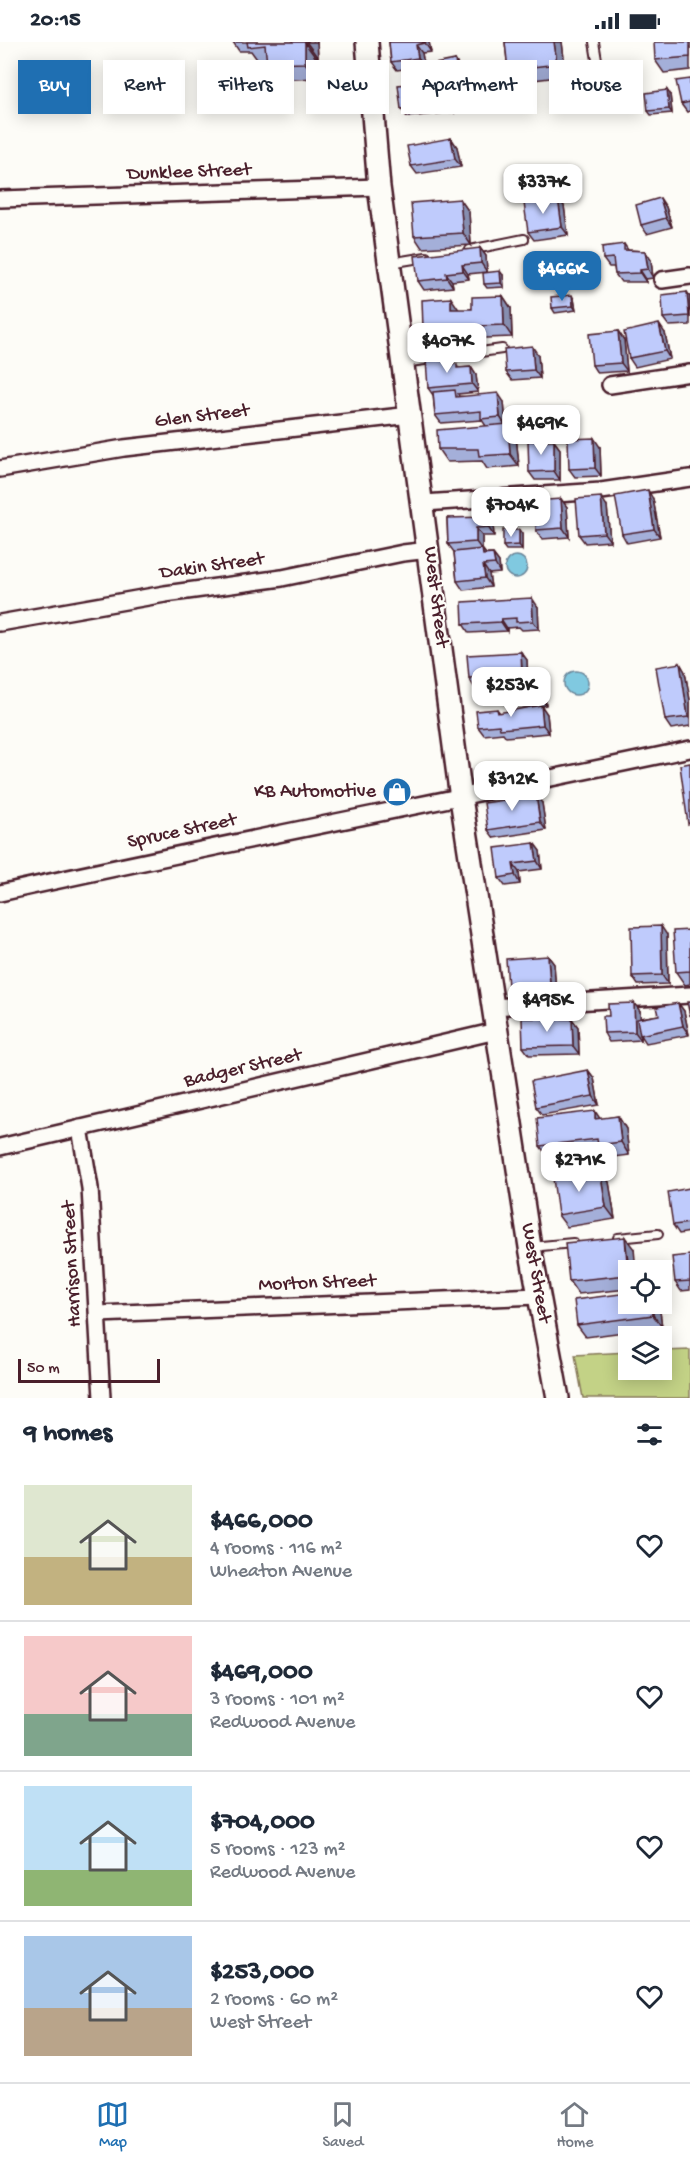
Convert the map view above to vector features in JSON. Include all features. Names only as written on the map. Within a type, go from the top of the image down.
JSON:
[{"type":"street","name":"West Street","points":[[366,42],[379,187],[424,503],[461,798],[530,1247],[558,1398]]},
{"type":"street","name":"Dunklee Street","points":[[0,199],[379,187]]},
{"type":"street","points":[[662,280],[690,276]]},
{"type":"street","points":[[610,385],[690,373]]},
{"type":"street","name":"Glen Street","points":[[0,469],[124,448],[410,415]]},
{"type":"street","points":[[424,503],[601,491],[690,477]]},
{"type":"street","name":"Dakin Street","points":[[0,623],[165,594],[282,578],[403,553],[429,550]]},
{"type":"street","name":"Spruce Street","points":[[0,893],[187,852],[461,798],[690,749]]},
{"type":"street","points":[[492,1007],[690,995]]},
{"type":"street","name":"Badger Street","points":[[0,1147],[496,1031]]},
{"type":"street","name":"Harrison Street","points":[[80,1128],[90,1188],[102,1398]]},
{"type":"street","name":"Morton Street","points":[[98,1314],[538,1296]]},
{"type":"lane","points":[[594,42],[597,60]]},
{"type":"lane","points":[[465,251],[524,238]]},
{"type":"lane","points":[[389,263],[433,256]]},
{"type":"lane","points":[[403,363],[502,349]]},
{"type":"lane","points":[[604,1239],[658,1233]]},
{"type":"lane","points":[[530,1247],[583,1242]]},
{"type":"green space","points":[[690,1350],[690,1398],[583,1398],[575,1355],[618,1353],[618,1380],[672,1380],[672,1351]]},
{"type":"water","points":[[516,556],[524,559],[527,567],[524,575],[516,578],[508,575],[505,567],[508,559]]},
{"type":"water","points":[[576,671],[585,674],[588,683],[585,692],[576,695],[567,692],[564,683],[567,674]]},
{"type":"building","points":[[247,42],[307,42],[305,43],[305,63],[294,63],[294,60],[267,60],[265,45],[248,47]]},
{"type":"building","points":[[389,42],[425,42],[416,45],[418,58],[391,62]]},
{"type":"building","points":[[505,42],[554,42],[556,60],[549,60],[549,65],[537,66],[537,60],[507,60]]},
{"type":"building","points":[[654,42],[690,42],[690,57],[655,60]]},
{"type":"building","points":[[690,79],[690,102],[681,104],[676,81]]},
{"type":"building","points":[[398,85],[401,85],[401,109]]},
{"type":"building","points":[[667,90],[669,109],[648,111],[646,93]]},
{"type":"building","points":[[451,138],[455,159],[411,166],[407,146]]},
{"type":"building","points":[[558,198],[562,227],[528,232],[524,203]]},
{"type":"building","points":[[660,198],[666,218],[641,225],[636,205]]},
{"type":"building","points":[[460,199],[463,233],[414,236],[411,203]]},
{"type":"building","points":[[624,244],[624,250],[645,251],[648,269],[640,270],[640,273],[615,274],[613,258],[603,259],[602,247]]},
{"type":"building","points":[[480,248],[481,263],[462,265],[463,271],[446,273],[447,278],[418,281],[415,256]]},
{"type":"building","points":[[500,271],[501,283],[484,284],[483,273]]},
{"type":"building","points":[[687,292],[689,316],[663,318],[662,295]]},
{"type":"building","points":[[572,295],[573,306],[552,308],[551,297]]},
{"type":"building","points":[[503,296],[504,325],[423,328],[422,300],[451,298],[451,309],[472,309],[472,297]]},
{"type":"building","points":[[659,324],[665,351],[629,358],[624,332]]},
{"type":"building","points":[[618,331],[621,363],[592,365],[589,334]]},
{"type":"building","points":[[532,346],[534,370],[506,372],[504,349]]},
{"type":"building","points":[[446,358],[446,364],[457,364],[457,368],[471,367],[472,384],[428,388],[426,360]]},
{"type":"building","points":[[455,390],[456,397],[498,393],[500,417],[481,419],[481,411],[435,415],[433,392]]},
{"type":"building","points":[[508,424],[510,454],[479,456],[478,449],[438,449],[437,430]]},
{"type":"building","points":[[594,438],[595,468],[569,469],[568,439]]},
{"type":"building","points":[[528,441],[554,441],[554,471],[529,472]]},
{"type":"building","points":[[648,490],[654,529],[622,534],[615,496]]},
{"type":"building","points":[[601,497],[604,533],[579,535],[576,499]]},
{"type":"building","points":[[561,499],[563,528],[536,530],[534,501]]},
{"type":"building","points":[[487,517],[488,527],[476,528],[476,542],[448,544],[447,518]]},
{"type":"building","points":[[503,530],[519,530],[519,545],[503,546]]},
{"type":"building","points":[[482,549],[483,555],[493,554],[495,564],[483,565],[485,578],[457,581],[454,552]]},
{"type":"building","points":[[532,598],[533,621],[516,622],[516,618],[501,619],[501,622],[463,624],[462,602]]},
{"type":"building","points":[[521,652],[522,675],[469,678],[467,655]]},
{"type":"building","points":[[680,663],[688,717],[665,720],[656,667]]},
{"type":"building","points":[[542,694],[543,701],[538,702],[538,695]]},
{"type":"building","points":[[541,705],[543,725],[500,729],[499,725],[478,727],[476,711],[497,709],[498,713]]},
{"type":"building","points":[[690,763],[690,823],[688,824],[680,765]]},
{"type":"building","points":[[536,795],[540,822],[488,830],[484,803]]},
{"type":"building","points":[[534,843],[537,861],[513,864],[515,875],[499,878],[495,848]]},
{"type":"building","points":[[661,926],[662,975],[632,976],[631,927]]},
{"type":"building","points":[[690,930],[690,971],[676,972],[673,931]]},
{"type":"building","points":[[548,956],[550,984],[508,987],[506,959]]},
{"type":"building","points":[[634,1003],[635,1032],[604,1033],[603,1016],[609,1016],[608,1004]]},
{"type":"building","points":[[678,1003],[683,1026],[640,1035],[637,1019],[659,1015],[657,1007]]},
{"type":"building","points":[[522,1018],[572,1019],[573,1046],[523,1047]]},
{"type":"building","points":[[588,1070],[593,1096],[536,1107],[531,1081]]},
{"type":"building","points":[[595,1111],[595,1119],[618,1116],[621,1142],[598,1145],[597,1139],[540,1146],[537,1118]]},
{"type":"building","points":[[600,1170],[606,1207],[558,1215],[553,1178]]},
{"type":"building","points":[[690,1188],[690,1223],[673,1225],[668,1192]]},
{"type":"building","points":[[625,1237],[627,1260],[618,1260],[618,1276],[569,1281],[565,1243]]},
{"type":"building","points":[[690,1255],[690,1281],[675,1282],[672,1257]]},
{"type":"building","points":[[618,1294],[618,1314],[653,1315],[577,1325],[574,1300]]},
{"type":"place","name":"KB Automotive","points":[[397,792]]}]
